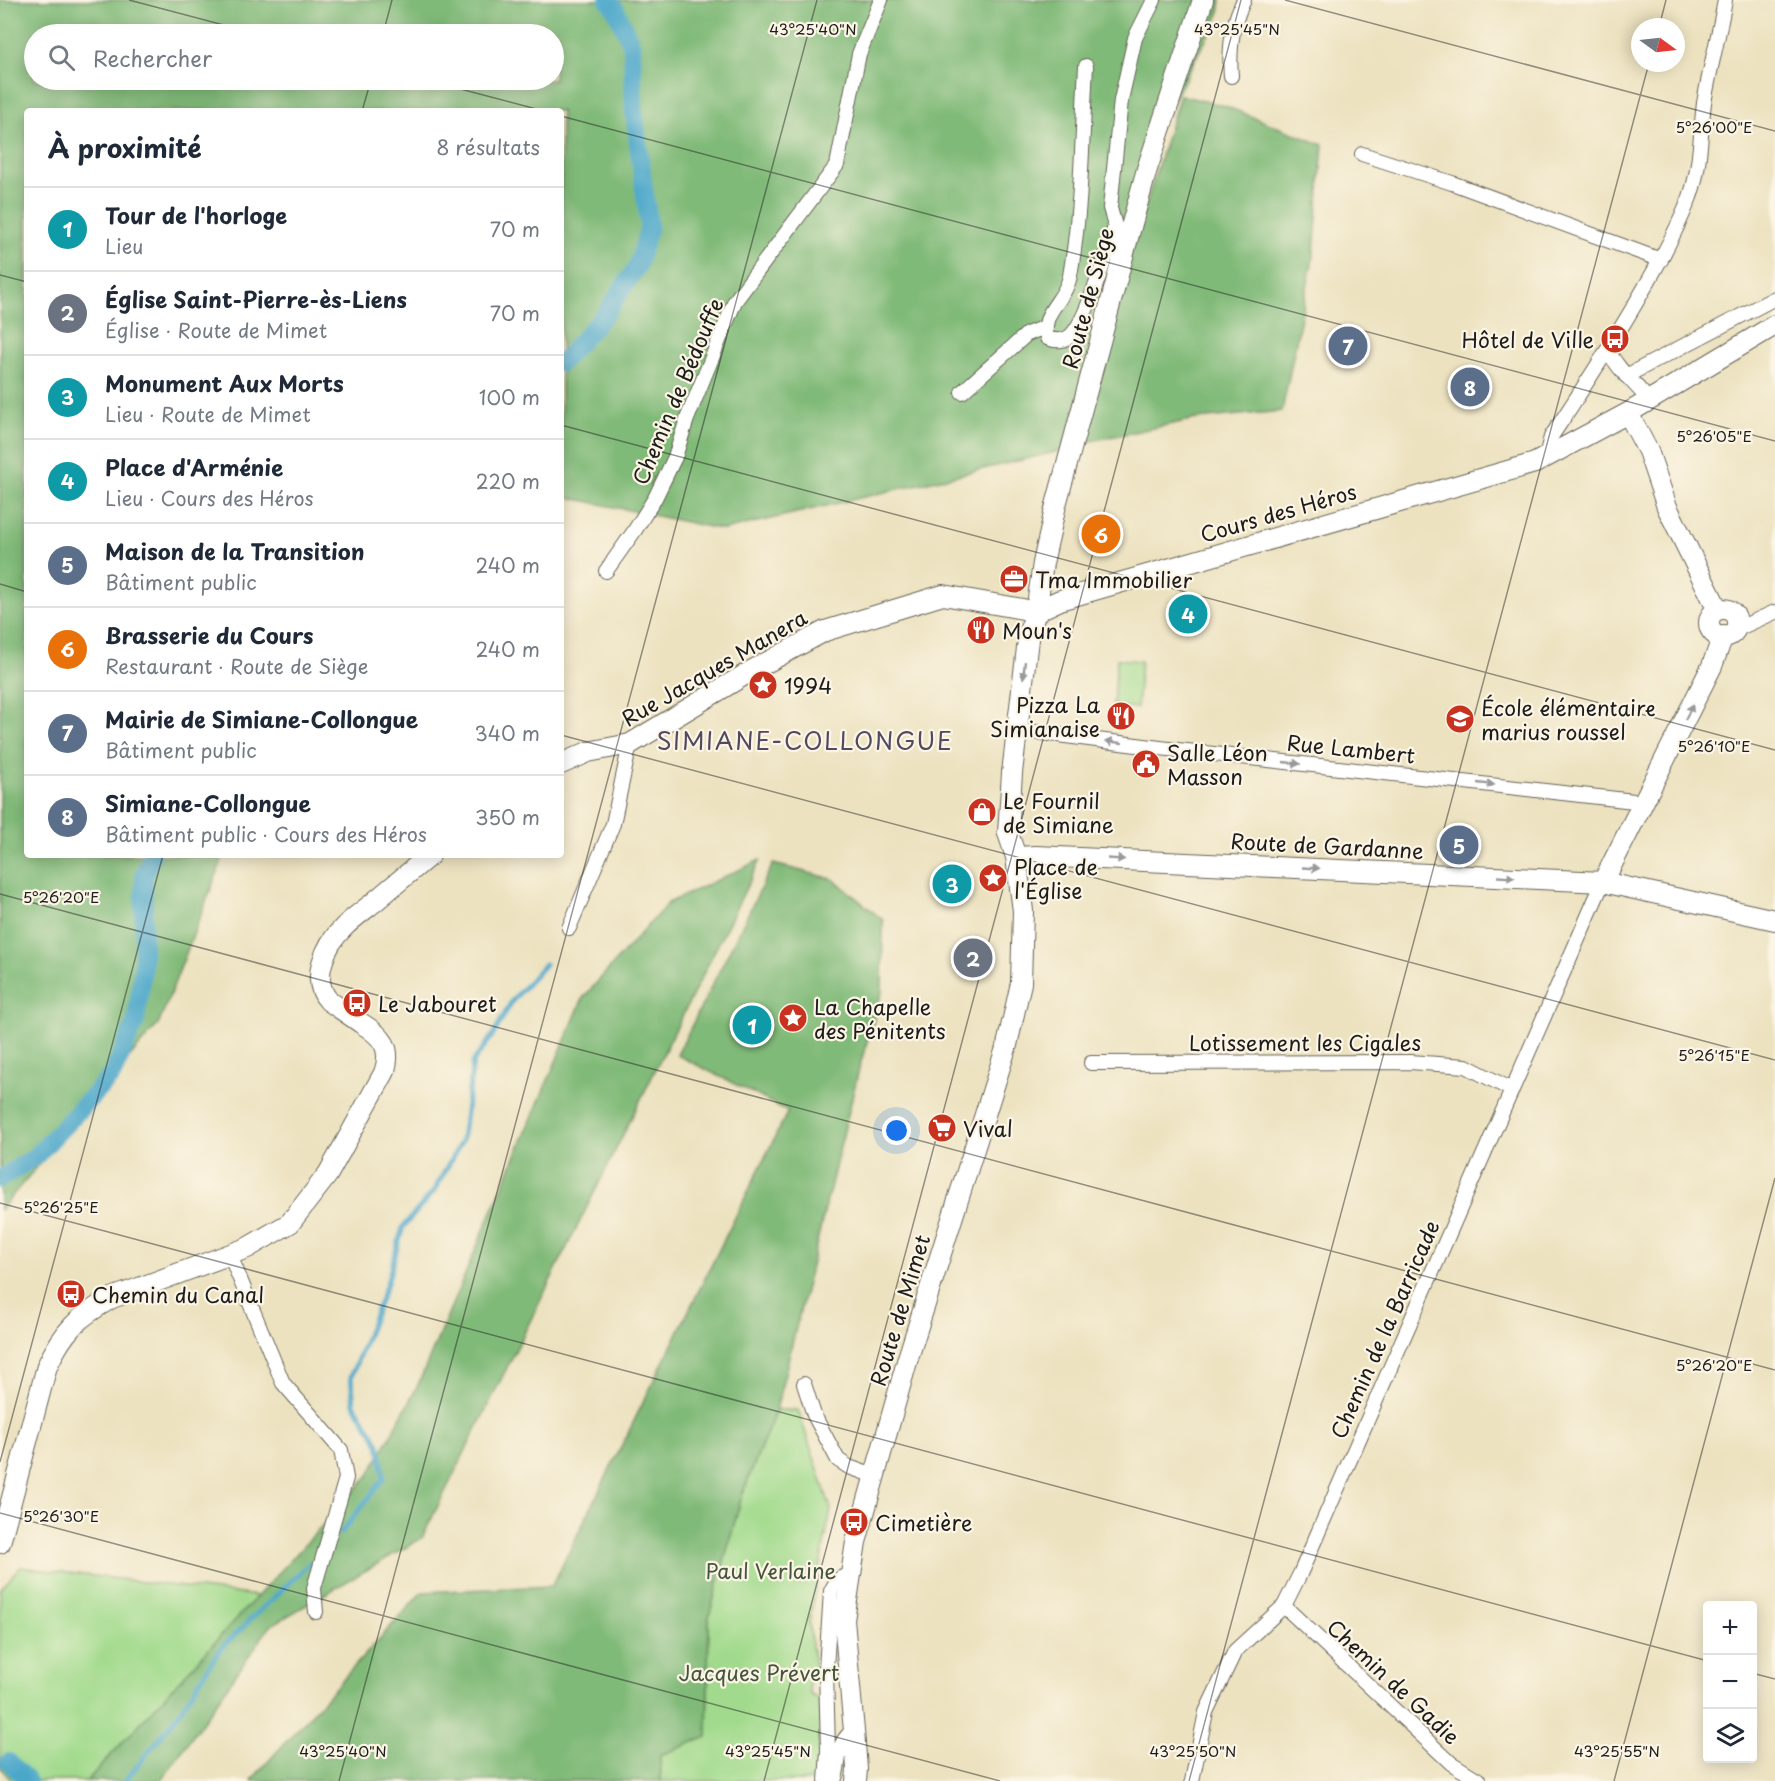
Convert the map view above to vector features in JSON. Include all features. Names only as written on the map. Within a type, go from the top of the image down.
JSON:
[{"type":"main road","name":"Route de Siège","points":[[1018,730],[1027,642],[1036,613],[1043,563],[1121,232],[1146,169],[1203,0]]},
{"type":"main road","name":"Cours des Héros","points":[[1036,613],[1060,600],[1541,459],[1649,401],[1775,325]]},
{"type":"main road","points":[[1603,882],[1729,633],[1714,633],[1710,626],[1710,618],[1718,610],[1667,507],[1648,451],[1628,413]]},
{"type":"main road","name":"Rue Jacques Manera","points":[[564,763],[588,752],[630,744],[751,671],[825,631],[943,595],[1036,613]]},
{"type":"main road","name":"Route de Mimet","points":[[856,1781],[857,1769],[844,1620],[856,1542],[912,1346],[1007,1045],[1021,983],[1023,911],[1016,857],[1008,833],[1012,773],[1018,730]]},
{"type":"main road","name":"Route de Gardanne","points":[[1016,857],[1036,856],[1603,882],[1775,920]]},
{"type":"main road","points":[[0,1543],[47,1366],[59,1342],[76,1321],[112,1298],[247,1248],[290,1223],[328,1174],[387,1065],[386,1047],[377,1034],[323,996],[320,989],[319,972],[328,950],[343,928],[426,858]]},
{"type":"street","name":"Chemin de Bédouffe","points":[[606,571],[656,498],[675,457],[687,419],[735,301],[837,165],[859,54],[881,0]]},
{"type":"street","points":[[1086,66],[1077,227],[1069,280],[1062,296],[1049,314],[1045,327],[1047,338],[1058,342],[1070,337],[1083,318],[1121,232],[1110,208],[1120,100],[1134,38],[1154,0]]},
{"type":"street","points":[[1231,76],[1234,28],[1244,0]]},
{"type":"street","points":[[1541,459],[1551,437],[1611,344],[1661,260],[1690,196],[1697,175],[1709,74],[1725,0]]},
{"type":"street","points":[[1362,154],[1452,183],[1661,260]]},
{"type":"street","points":[[1626,376],[1775,298]]},
{"type":"street","points":[[962,392],[1027,334],[1045,327]]},
{"type":"street","points":[[1611,344],[1615,364],[1649,401]]},
{"type":"street","points":[[1729,633],[1775,612]]},
{"type":"street","name":"Rue Lambert","points":[[1018,730],[1643,802]]},
{"type":"street","points":[[569,928],[613,824],[630,744]]},
{"type":"street","name":"Chemin de la Barricade","points":[[1192,1781],[1206,1712],[1236,1651],[1284,1606],[1300,1574],[1603,882]]},
{"type":"street","name":"Lotissement les Cigales","points":[[1091,1063],[1410,1062],[1466,1066],[1512,1090]]},
{"type":"street","points":[[230,1255],[283,1383],[341,1450],[346,1478],[314,1588],[316,1612]]},
{"type":"street","points":[[804,1384],[814,1415],[838,1460],[849,1467],[874,1476]]},
{"type":"street","points":[[826,1781],[828,1751],[826,1670],[831,1591],[837,1580],[843,1577],[850,1578]]},
{"type":"street","name":"Chemin de Gadie","points":[[1284,1606],[1451,1763],[1480,1781]]},
{"type":"street","points":[[834,1781],[841,1746],[847,1734],[854,1731]]},
{"type":"green space","points":[[0,0],[1221,0],[1219,14],[1145,155],[1064,450],[724,530],[564,497],[564,108],[24,108],[24,858],[223,858],[159,1023],[0,1210]]},
{"type":"green space","points":[[1180,95],[1225,106],[1323,145],[1314,253],[1282,411],[1196,419],[1081,443],[1114,306]]},
{"type":"green space","points":[[1117,659],[1141,661],[1137,708],[1113,706]]},
{"type":"green space","points":[[760,860],[422,1538],[270,1626],[161,1781],[87,1781],[369,1475],[417,1387],[583,998],[668,903]]},
{"type":"green space","points":[[773,864],[833,879],[883,920],[882,992],[860,1065],[776,1410],[742,1495],[709,1616],[707,1737],[660,1755],[661,1781],[252,1781],[422,1592],[552,1586],[788,1111],[677,1055]]},
{"type":"green space","points":[[776,1410],[798,1410],[831,1509],[809,1622],[815,1667],[810,1677],[809,1687],[810,1694],[818,1699],[823,1748],[821,1781],[661,1781],[660,1755],[707,1737],[709,1616],[742,1495]]},
{"type":"green space","points":[[20,1567],[258,1596],[87,1781],[12,1781],[0,1767],[0,1590]]},
{"type":"waterway","points":[[564,360],[606,313],[638,265],[649,226],[634,112],[632,46],[616,10],[608,0]]},
{"type":"waterway","points":[[0,1179],[36,1156],[113,1074],[136,1021],[143,966],[144,874],[151,858]]},
{"type":"waterway","points":[[341,1533],[384,1478],[379,1444],[354,1404],[351,1377],[387,1283],[403,1227],[434,1191],[462,1140],[473,1062],[493,1035],[512,1001],[545,964]]},
{"type":"waterway","points":[[125,1781],[174,1720],[222,1647],[310,1563]]},
{"type":"waterway","points":[[9,1762],[28,1781]]},
{"type":"place","name":"Hôtel de Ville","points":[[1615,339]]},
{"type":"place","name":"Mairie de Simiane-Collongue","points":[[1348,346]]},
{"type":"place","name":"Simiane-Collongue","points":[[1470,387]]},
{"type":"place","name":"Brasserie du Cours","points":[[1101,534]]},
{"type":"place","name":"Tma Immobilier","points":[[1014,579]]},
{"type":"place","name":"Place d'Arménie","points":[[1188,614]]},
{"type":"place","name":"Moun's","points":[[981,630]]},
{"type":"place","name":"1994","points":[[763,685]]},
{"type":"place","name":"Pizza La Simianaise","points":[[1121,716]]},
{"type":"place","name":"École élémentaire marius roussel","points":[[1460,719]]},
{"type":"place","name":"Salle Léon Masson","points":[[1146,764]]},
{"type":"place","name":"Le Fournil de Simiane","points":[[982,812]]},
{"type":"place","name":"Maison de la Transition","points":[[1459,845]]},
{"type":"place","name":"Place de l'Église","points":[[993,878]]},
{"type":"place","name":"Monument Aux Morts","points":[[952,884]]},
{"type":"place","name":"Église Saint-Pierre-ès-Liens","points":[[973,958]]},
{"type":"place","name":"Le Jabouret","points":[[357,1003]]},
{"type":"place","name":"La Chapelle des Pénitents","points":[[793,1018]]},
{"type":"place","name":"Tour de l'horloge","points":[[752,1025]]},
{"type":"place","name":"Vival","points":[[942,1128]]},
{"type":"place","name":"Chemin du Canal","points":[[71,1294]]},
{"type":"place","name":"Cimetière","points":[[854,1522]]},
{"type":"district","name":"SIMIANE-COLLONGUE","points":[[805,740]]},
{"type":"park label","name":"Paul Verlaine","points":[[771,1570]]},
{"type":"park label","name":"Jacques Prévert","points":[[759,1672]]}]
